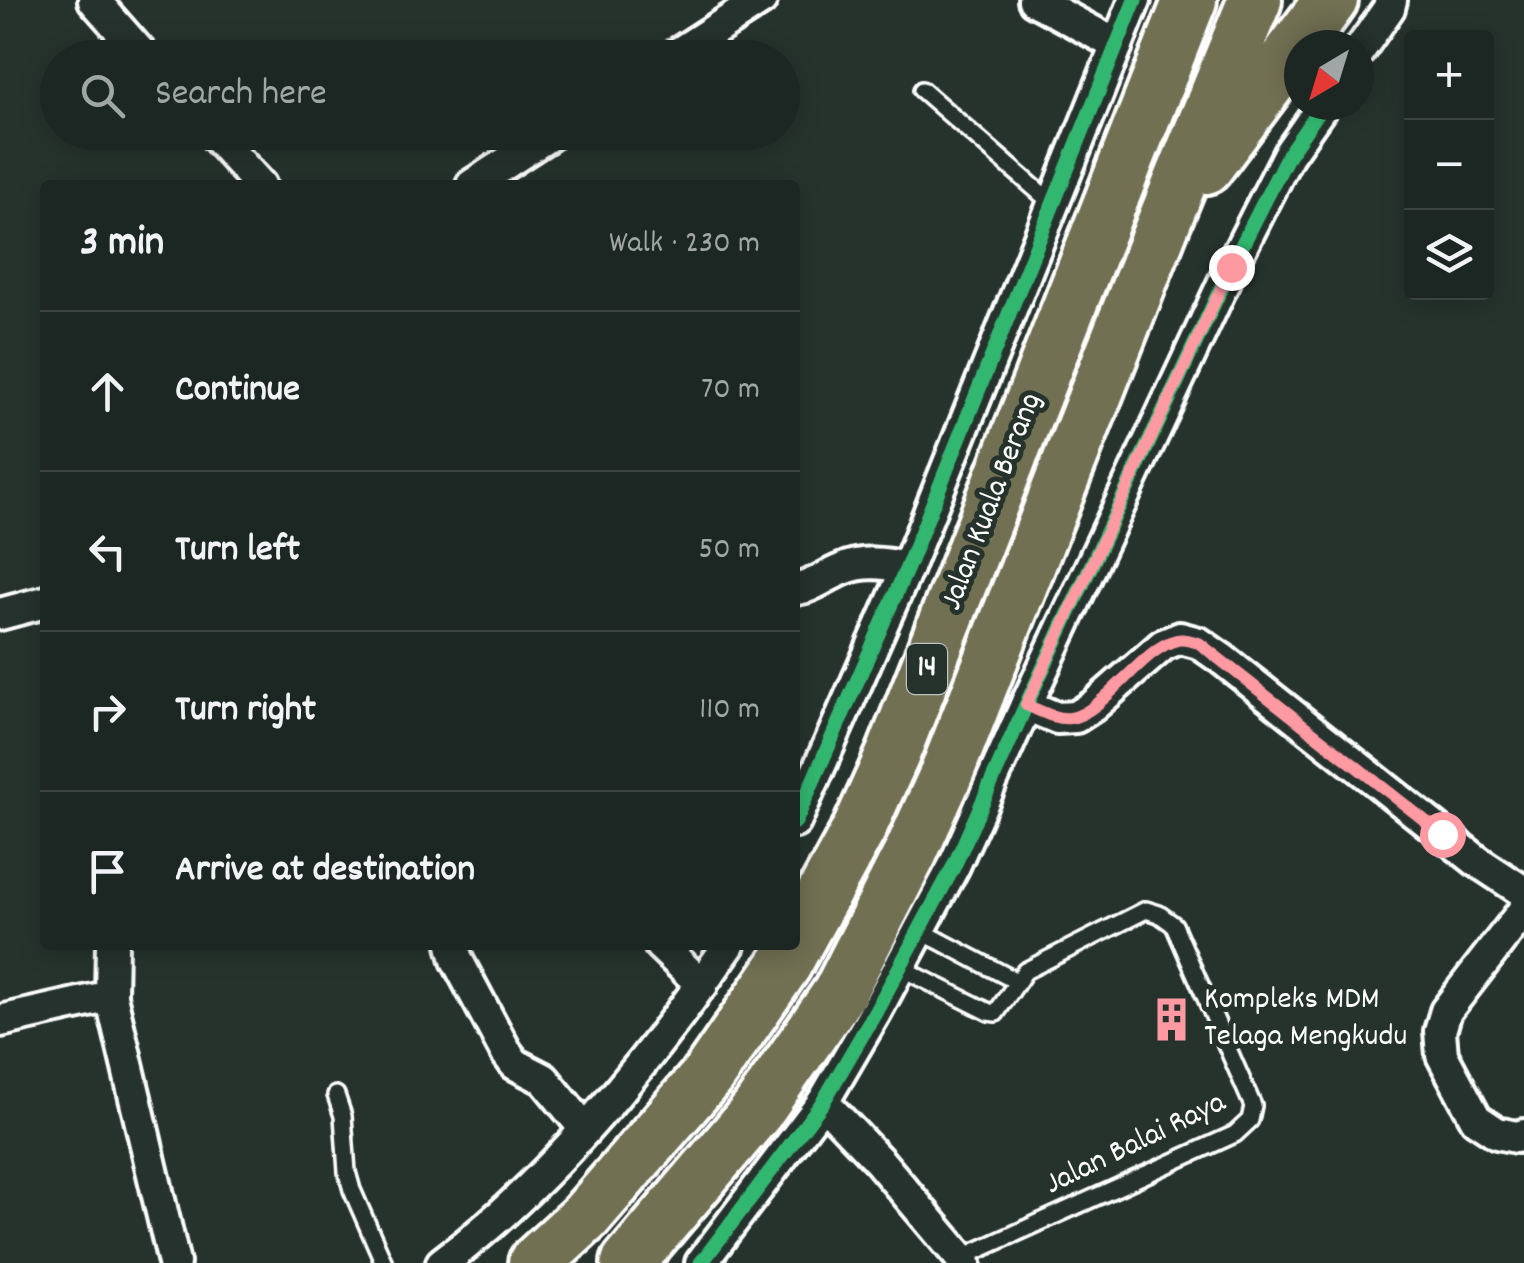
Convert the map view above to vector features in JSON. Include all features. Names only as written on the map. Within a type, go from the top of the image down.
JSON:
[{"type":"highway","name":"Jalan Kuala Berang","points":[[800,936],[893,754],[1190,0]]},
{"type":"highway","name":"Jalan Kuala Berang","points":[[628,1263],[757,1112],[839,993],[910,854],[965,786],[1162,224],[1255,0]]},
{"type":"highway","points":[[1162,224],[1347,22]]},
{"type":"highway","name":"Jalan Kuala Berang","points":[[534,1263],[585,1217],[709,1074],[793,950]]},
{"type":"street","points":[[94,0],[129,40]]},
{"type":"street","points":[[699,40],[761,0]]},
{"type":"street","points":[[1034,0],[1117,44]]},
{"type":"street","points":[[800,811],[907,568],[1135,0]]},
{"type":"street","points":[[1347,22],[1391,0]]},
{"type":"street","points":[[701,1263],[823,1102],[900,967],[954,866],[965,786],[1026,705],[1264,198],[1312,120]]},
{"type":"street","points":[[228,150],[255,180]]},
{"type":"street","points":[[489,180],[530,150]]},
{"type":"street","points":[[800,589],[863,563],[907,568]]},
{"type":"street","points":[[0,614],[40,603]]},
{"type":"street","points":[[1026,705],[1057,718],[1076,717],[1094,706],[1163,645],[1180,638],[1199,643],[1477,861],[1524,892]]},
{"type":"street","points":[[1524,910],[1446,1010],[1440,1032],[1442,1055],[1476,1119],[1497,1133],[1524,1135]]},
{"type":"street","points":[[112,950],[111,996],[174,1263]]},
{"type":"street","points":[[455,950],[506,1052],[516,1064],[544,1079],[585,1128]]},
{"type":"street","points":[[665,950],[702,984]]},
{"type":"street","points":[[442,1263],[533,1187],[656,1045],[726,950]]},
{"type":"street","points":[[0,1021],[111,996]]},
{"type":"street","points":[[823,1102],[963,1260]]},
{"type":"lane","points":[[922,90],[1053,204]]},
{"type":"lane","name":"Jalan Balai Raya","points":[[963,1260],[1235,1134],[1250,1120],[1253,1106],[1174,925],[1159,914],[1146,910],[1133,916],[1025,971],[1016,981]]},
{"type":"lane","points":[[900,967],[996,1013],[1016,981],[919,930]]},
{"type":"lane","points":[[336,1095],[343,1116],[352,1190],[384,1263]]},
{"type":"cycle path","points":[[800,811],[907,568],[1135,0]]},
{"type":"cycle path","points":[[701,1263],[823,1102],[954,866],[1231,267],[1288,155],[1312,120]]},
{"type":"place","name":"Kompleks MDM Telaga Mengkudu","points":[[1171,1019]]},
{"type":"route","points":[[1231,267],[1026,705],[1057,718],[1076,717],[1094,706],[1163,645],[1180,638],[1199,643],[1442,834]]}]
